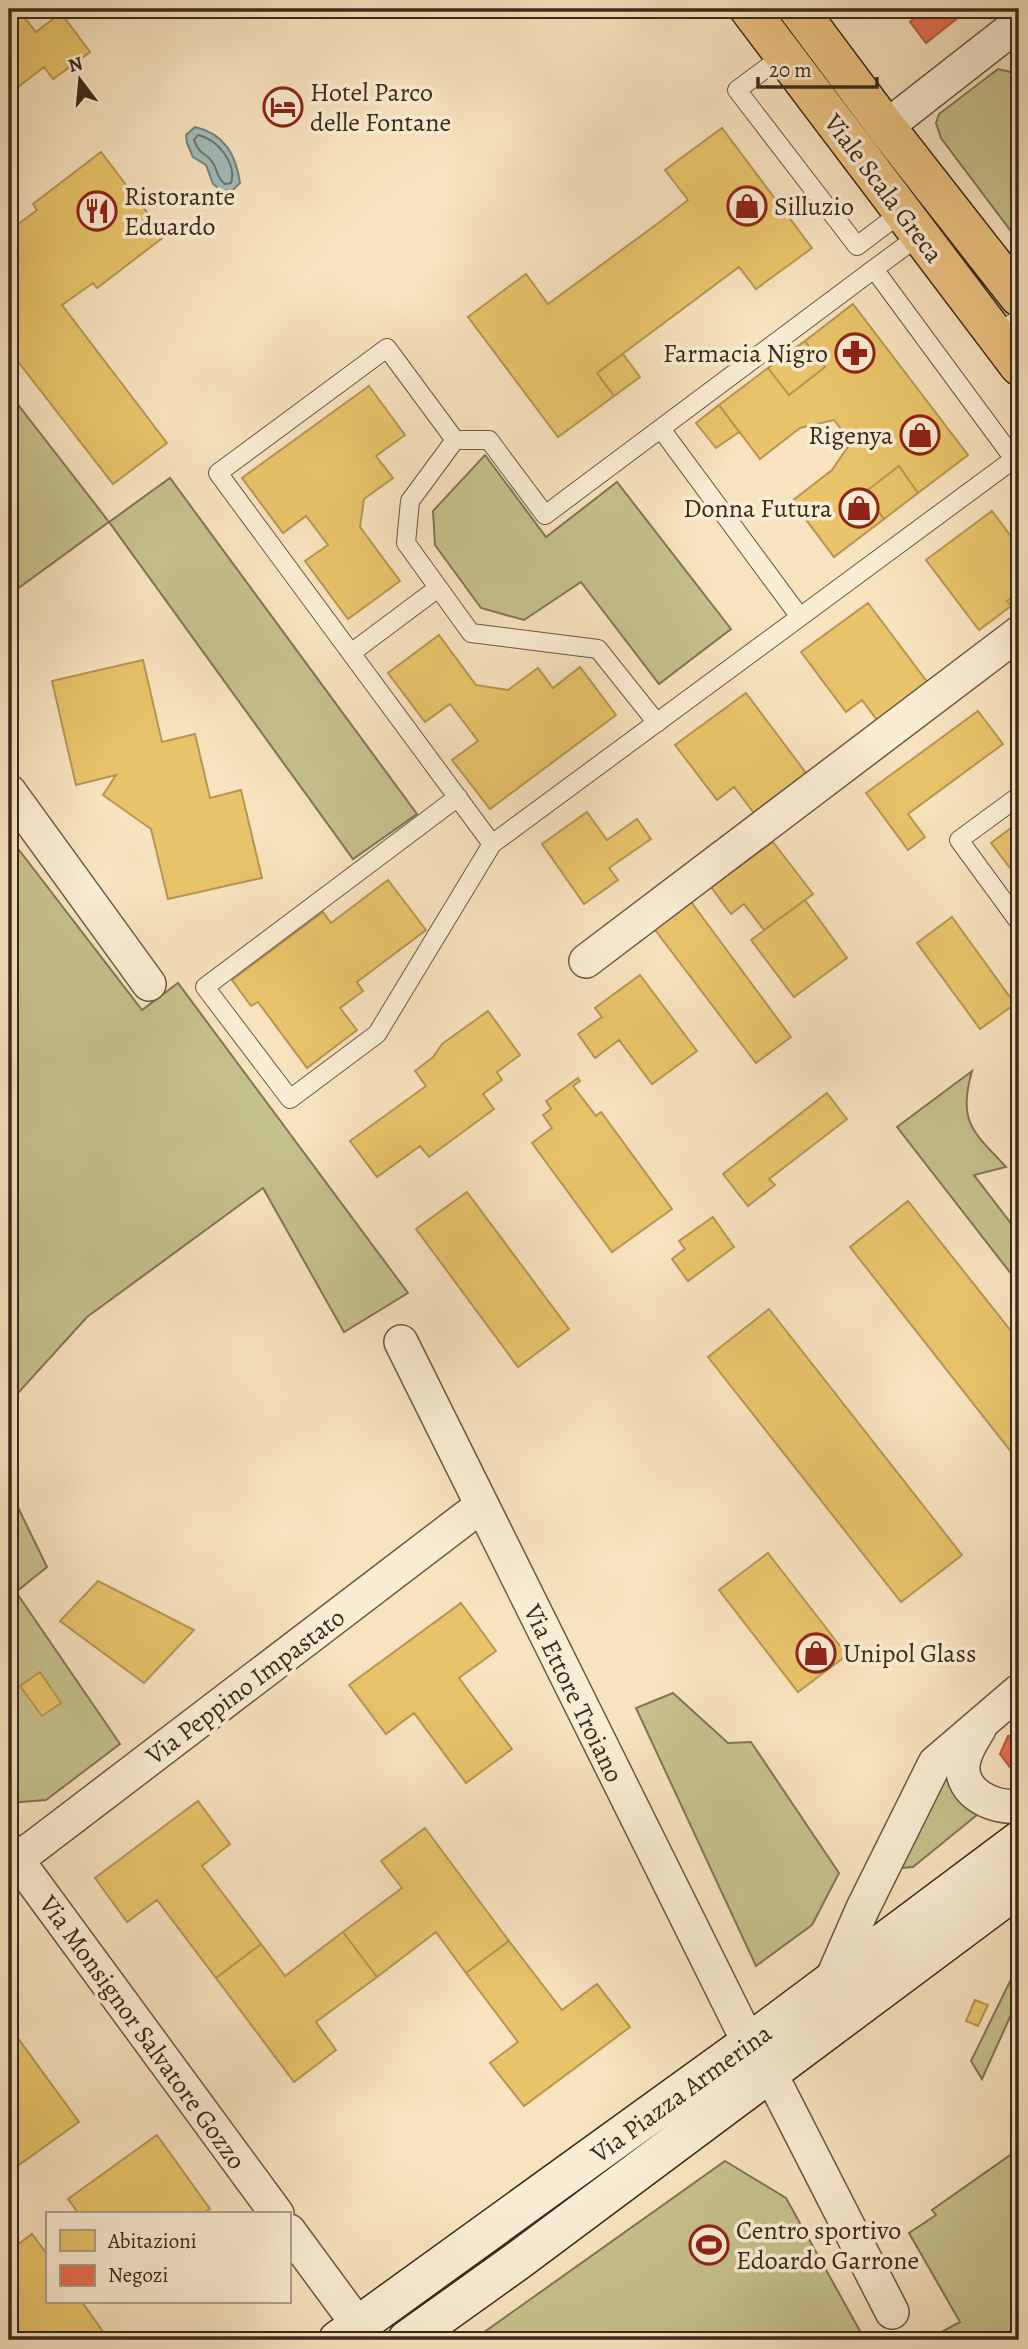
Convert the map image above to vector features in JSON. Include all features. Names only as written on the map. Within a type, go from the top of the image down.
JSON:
[{"type":"main road","name":"Viale Scala Greca","points":[[749,9],[911,224],[1007,327],[1019,366]]},
{"type":"main road","name":"Viale Scala Greca","points":[[798,9],[1019,297]]},
{"type":"street","points":[[886,127],[1019,23]]},
{"type":"street","points":[[586,961],[1019,633]]},
{"type":"street","points":[[9,791],[149,984]]},
{"type":"street","name":"Via Ettore Troiano","points":[[401,1342],[760,2058],[892,2312]]},
{"type":"street","name":"Via Peppino Impastato","points":[[11,1858],[481,1506]]},
{"type":"street","points":[[831,1981],[863,1908],[935,1763],[1019,1691]]},
{"type":"street","points":[[986,1718],[970,1743],[962,1766],[968,1786],[985,1801],[1007,1808],[1019,1806]]},
{"type":"street","name":"Via Piazza Armerina","points":[[407,2340],[516,2262],[760,2058],[831,1981],[1019,1841]]},
{"type":"street","name":"Via Monsignor Salvatore Gozzo","points":[[11,1858],[276,2212]]},
{"type":"street","name":"Via Piazza Armerina","points":[[348,2333],[1019,1887]]},
{"type":"street","points":[[290,2233],[348,2333]]},
{"type":"lane","points":[[784,55],[737,90],[857,246],[911,224]]},
{"type":"lane","points":[[455,440],[489,440],[545,515],[874,270],[911,224]]},
{"type":"lane","points":[[458,797],[205,987],[289,1099],[377,1034],[492,844],[1017,457],[874,270]]},
{"type":"lane","points":[[455,440],[387,348],[218,473],[492,844]]},
{"type":"lane","points":[[661,429],[800,617]]},
{"type":"lane","points":[[455,440],[410,501],[406,543],[438,588],[471,633],[598,649],[657,723]]},
{"type":"lane","points":[[351,653],[438,588]]},
{"type":"lane","points":[[1019,796],[959,840],[1019,922]]},
{"type":"shaded area","points":[[998,69],[1019,74],[1019,242],[941,138],[936,123],[939,114]]},
{"type":"shaded area","points":[[9,393],[109,522],[9,595]]},
{"type":"shaded area","points":[[485,455],[546,537],[617,482],[731,629],[659,684],[581,582],[524,620],[481,608],[435,545],[433,511]]},
{"type":"shaded area","points":[[170,478],[417,814],[353,859],[109,522]]},
{"type":"shaded area","points":[[9,837],[142,1010],[178,983],[408,1293],[344,1332],[263,1188],[87,1317],[9,1403]]},
{"type":"shaded area","points":[[972,1071],[966,1103],[971,1125],[1006,1167],[974,1175],[1019,1234],[1019,1284],[897,1127]]},
{"type":"shaded area","points":[[9,1489],[47,1567],[16,1592],[120,1744],[46,1800],[9,1803]]},
{"type":"shaded area","points":[[673,1693],[728,1743],[751,1742],[839,1873],[812,1925],[756,1966],[636,1708]]},
{"type":"shaded area","points":[[949,1767],[951,1789],[977,1815],[913,1867],[902,1868],[897,1865]]},
{"type":"shaded area","points":[[1019,1963],[1019,1997],[982,2079],[971,2061]]},
{"type":"shaded area","points":[[1016,2151],[1019,2155],[1019,2340],[927,2340],[960,2322],[909,2233],[936,2215],[932,2210]]},
{"type":"shaded area","name":"Centro sportivo Edoardo Garrone","points":[[725,2161],[786,2198],[865,2340],[473,2340]]},
{"type":"water","points":[[195,127],[221,140],[232,155],[240,183],[233,190],[222,191],[213,184],[206,165],[193,157],[186,135]]},
{"type":"building: Abitazioni","points":[[20,12],[36,32],[61,13],[90,52],[53,79],[44,67],[9,94],[9,20]]},
{"type":"building: Abitazioni","points":[[722,128],[812,248],[756,289],[739,267],[597,373],[614,396],[558,437],[468,317],[526,274],[548,304],[657,224],[688,200],[665,170]]},
{"type":"building: Abitazioni","points":[[101,152],[165,236],[97,288],[93,283],[62,305],[167,443],[113,484],[9,350],[9,231],[37,210],[33,204]]},
{"type":"building: Abitazioni","points":[[853,304],[968,455],[918,493],[899,466],[864,493],[884,519],[834,557],[792,501],[832,470],[851,442],[834,420],[800,428],[760,459],[719,405],[768,368],[789,395],[825,367],[805,341]]},
{"type":"building: Abitazioni","points":[[805,341],[825,367],[789,395],[768,368]]},
{"type":"building: Abitazioni","points":[[623,354],[640,377],[614,396],[597,373]]},
{"type":"building: Abitazioni","points":[[369,386],[405,435],[376,456],[393,478],[364,499],[360,527],[400,581],[348,619],[305,561],[328,545],[306,516],[283,533],[242,478]]},
{"type":"building: Abitazioni","points":[[719,405],[739,432],[716,448],[696,423]]},
{"type":"building: Abitazioni","points":[[899,466],[918,493],[884,519],[864,493]]},
{"type":"building: Abitazioni","points":[[992,511],[1019,547],[1019,592],[1007,601],[1011,606],[979,630],[926,560]]},
{"type":"building: Abitazioni","points":[[868,603],[931,687],[880,724],[862,700],[846,712],[801,652]]},
{"type":"building: Abitazioni","points":[[439,635],[476,685],[508,690],[538,668],[553,688],[580,667],[616,715],[490,809],[452,760],[478,741],[450,704],[425,722],[388,673]]},
{"type":"building: Abitazioni","points":[[143,660],[162,742],[195,734],[210,798],[241,790],[262,878],[168,899],[151,829],[103,795],[116,775],[76,785],[52,681]]},
{"type":"building: Abitazioni","points":[[746,693],[809,777],[757,817],[734,787],[717,800],[675,745]]},
{"type":"building: Abitazioni","points":[[978,711],[1003,744],[908,814],[925,837],[908,850],[866,793]]},
{"type":"building: Abitazioni","points":[[587,812],[607,840],[637,819],[651,839],[609,868],[618,880],[584,904],[542,844]]},
{"type":"building: Abitazioni","points":[[1019,822],[1019,880],[991,843]]},
{"type":"building: Abitazioni","points":[[773,842],[813,894],[764,930],[744,904],[731,914],[711,887]]},
{"type":"building: Abitazioni","points":[[388,880],[426,930],[357,982],[363,991],[340,1008],[357,1030],[307,1068],[258,1002],[251,1006],[232,980],[323,912],[331,923]]},
{"type":"building: Abitazioni","points":[[686,895],[791,1037],[756,1063],[649,922]]},
{"type":"building: Abitazioni","points":[[805,900],[847,958],[794,997],[751,940]]},
{"type":"building: Abitazioni","points":[[952,917],[1015,1004],[980,1029],[917,943]]},
{"type":"building: Abitazioni","points":[[640,975],[697,1051],[652,1084],[619,1040],[595,1058],[578,1034],[602,1017],[595,1008]]},
{"type":"building: Abitazioni","points":[[488,1011],[520,1055],[497,1072],[502,1080],[483,1094],[494,1109],[429,1157],[420,1146],[377,1177],[350,1141],[426,1086],[415,1071],[433,1057],[442,1044]]},
{"type":"building: Abitazioni","points":[[578,1078],[580,1081],[573,1086],[596,1116],[601,1112],[672,1209],[612,1252],[532,1143],[552,1128],[543,1115],[551,1109],[546,1101]]},
{"type":"building: Abitazioni","points":[[827,1093],[847,1119],[769,1179],[775,1185],[748,1206],[723,1174]]},
{"type":"building: Abitazioni","points":[[467,1192],[569,1329],[518,1367],[416,1229]]},
{"type":"building: Abitazioni","points":[[908,1201],[1019,1341],[1019,1462],[850,1247]]},
{"type":"building: Abitazioni","points":[[713,1217],[734,1247],[688,1281],[672,1259],[685,1249],[679,1241]]},
{"type":"building: Abitazioni","points":[[769,1309],[962,1555],[901,1602],[708,1357]]},
{"type":"building: Abitazioni","points":[[768,1553],[847,1655],[798,1692],[719,1590]]},
{"type":"building: Abitazioni","points":[[98,1581],[194,1630],[144,1683],[60,1621]]},
{"type":"building: Abitazioni","points":[[461,1603],[496,1651],[459,1678],[512,1749],[466,1783],[414,1713],[386,1734],[349,1685]]},
{"type":"building: Abitazioni","points":[[40,1672],[61,1703],[42,1716],[20,1686]]},
{"type":"building: Abitazioni","points":[[198,1801],[230,1844],[202,1866],[261,1944],[216,1978],[157,1900],[127,1922],[95,1878]]},
{"type":"building: Abitazioni","points":[[425,1828],[509,1941],[466,1973],[436,1932],[377,1977],[343,1932],[402,1888],[381,1861]]},
{"type":"building: Abitazioni","points":[[343,1932],[377,1977],[316,2022],[336,2050],[294,2082],[216,1978],[261,1944],[285,1976]]},
{"type":"building: Abitazioni","points":[[509,1941],[562,2010],[597,1984],[630,2027],[524,2106],[490,2063],[518,2042],[466,1973]]},
{"type":"building: Abitazioni","points":[[975,2000],[988,2005],[978,2026],[966,2021]]},
{"type":"building: Abitazioni","points":[[9,2026],[79,2122],[9,2172]]},
{"type":"building: Abitazioni","points":[[157,2135],[210,2209],[205,2212],[78,2212],[68,2199]]},
{"type":"building: Abitazioni","points":[[32,2234],[46,2253],[46,2304],[83,2304],[106,2336],[99,2340],[9,2340],[9,2251]]},
{"type":"building: Negozi","points":[[925,9],[969,9],[926,43],[910,22]]},
{"type":"building: Negozi","points":[[1019,1735],[1019,1769],[1012,1770],[1000,1754],[1008,1736]]},
{"type":"place","name":"Hotel Parco delle Fontane","points":[[283,107]]},
{"type":"place","name":"Silluzio","points":[[747,206]]},
{"type":"place","name":"Ristorante Eduardo","points":[[97,211]]},
{"type":"place","name":"Farmacia Nigro","points":[[855,353]]},
{"type":"place","name":"Rigenya","points":[[920,435]]},
{"type":"place","name":"Donna Futura","points":[[859,508]]},
{"type":"place","name":"Unipol Glass","points":[[816,1653]]},
{"type":"place","name":"Centro sportivo Edoardo Garrone","points":[[709,2245]]}]
